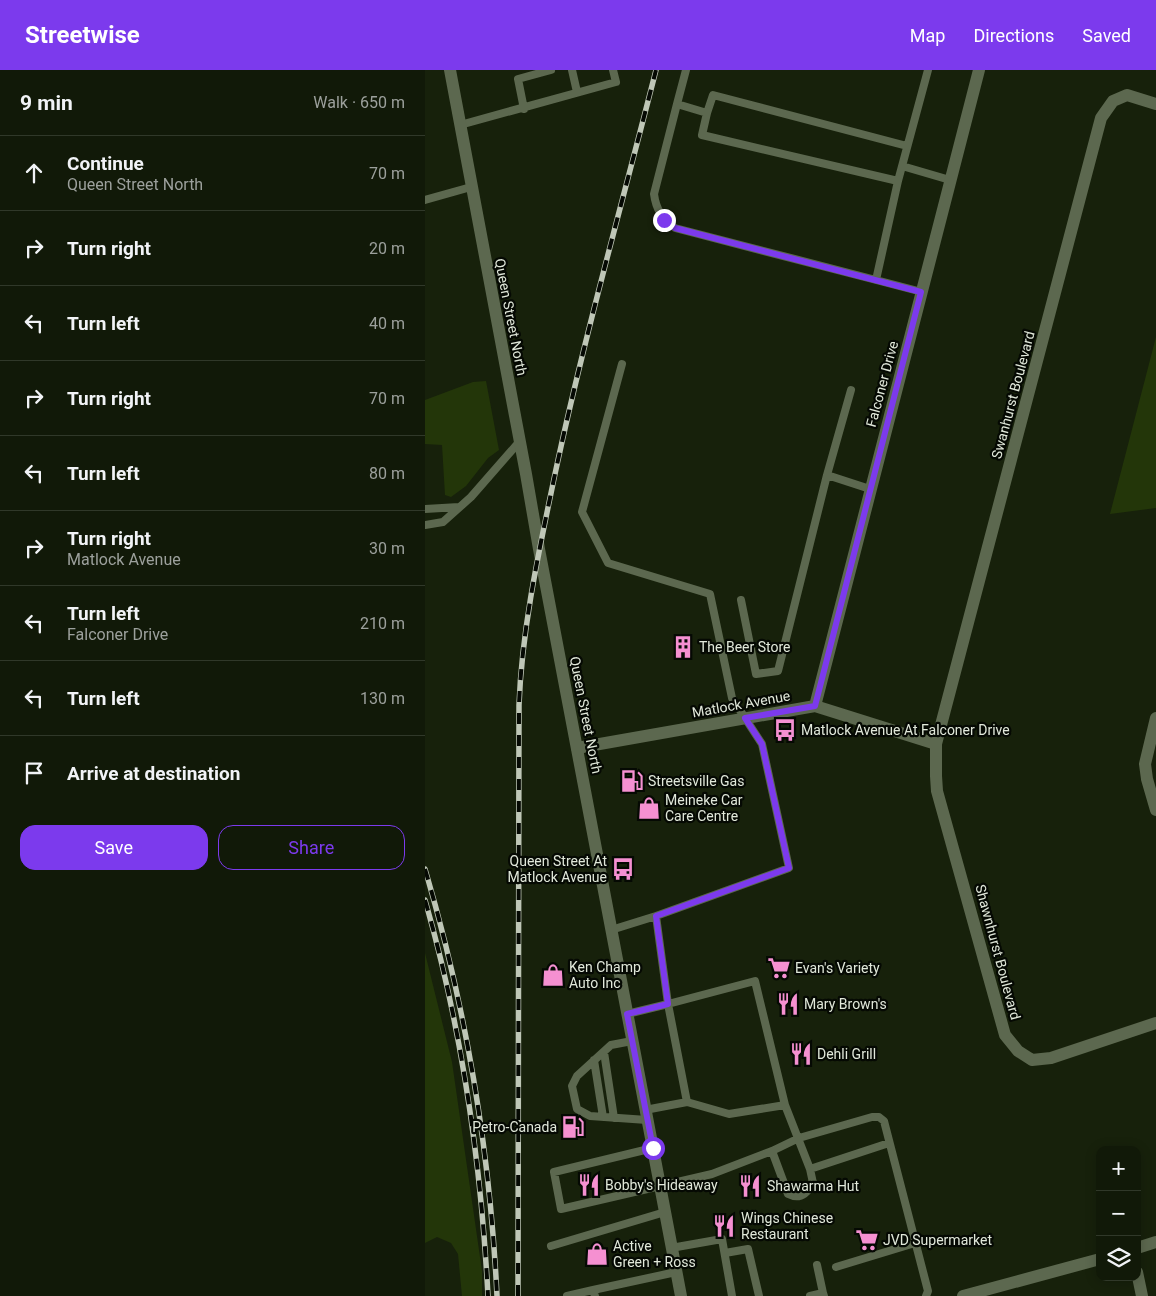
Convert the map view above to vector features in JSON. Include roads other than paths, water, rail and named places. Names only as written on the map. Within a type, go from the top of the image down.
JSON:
[{"type":"street","name":"Queen Street North","points":[[450,70],[681,1296]]},
{"type":"street","name":"Falconer Drive","points":[[815,706],[979,70]]},
{"type":"street","name":"Swanhurst Boulevard","points":[[937,744],[1101,118],[1113,101],[1127,95],[1156,104]]},
{"type":"street","name":"Matlock Avenue","points":[[577,748],[815,706],[937,744]]},
{"type":"street","points":[[1156,718],[1145,764],[1156,810]]},
{"type":"street","name":"Shawnhurst Boulevard","points":[[937,744],[937,791],[1005,1035],[1018,1051],[1032,1060],[1051,1058],[1156,1023]]},
{"type":"street","points":[[1141,1247],[1156,1242]]},
{"type":"street","points":[[963,1296],[1096,1259]]},
{"type":"street","points":[[1138,1281],[1141,1296]]},
{"type":"lane","points":[[572,70],[577,92]]},
{"type":"lane","points":[[460,125],[524,109],[616,82],[613,70]]},
{"type":"lane","points":[[686,70],[655,194],[656,205],[664,220],[675,228],[921,292]]},
{"type":"lane","points":[[876,280],[898,181],[928,70]]},
{"type":"lane","points":[[524,109],[518,79],[547,71]]},
{"type":"lane","points":[[898,181],[702,135],[707,113],[713,95],[907,146]]},
{"type":"lane","points":[[677,104],[707,113]]},
{"type":"lane","points":[[902,166],[950,180]]},
{"type":"lane","points":[[425,200],[471,187]]},
{"type":"lane","points":[[611,930],[656,916],[789,868],[762,744],[732,698],[710,594],[608,563],[582,512],[622,364]]},
{"type":"lane","points":[[741,600],[756,674],[778,670],[827,475],[851,390]]},
{"type":"lane","points":[[425,525],[443,522],[471,497],[520,441]]},
{"type":"lane","points":[[827,475],[870,489]]},
{"type":"lane","points":[[425,509],[459,507]]},
{"type":"lane","points":[[656,916],[668,1004],[687,1102]]},
{"type":"lane","points":[[627,1014],[755,982],[785,1105],[810,1169],[813,1183],[803,1195],[795,1198],[788,1194],[772,1151]]},
{"type":"lane","points":[[632,1041],[611,1045],[577,1076],[572,1086],[577,1109],[590,1116],[614,1118],[646,1115],[687,1102],[729,1114],[785,1105]]},
{"type":"lane","points":[[604,1052],[614,1118]]},
{"type":"lane","points":[[594,1060],[603,1117]]},
{"type":"lane","points":[[653,1148],[554,1172],[561,1209],[712,1174],[772,1151],[799,1138],[872,1117],[879,1117],[884,1121],[927,1291],[926,1296]]},
{"type":"lane","points":[[810,1169],[889,1143]]},
{"type":"lane","points":[[551,1246],[665,1212]]},
{"type":"lane","points":[[671,1248],[722,1239],[732,1296]]},
{"type":"lane","points":[[837,1267],[915,1243]]},
{"type":"lane","points":[[725,1253],[748,1249],[759,1296]]},
{"type":"lane","points":[[810,1296],[823,1294],[817,1265]]},
{"type":"lane","points":[[567,1296],[594,1293],[676,1272]]},
{"type":"railway","points":[[518,1296],[519,705],[527,618],[537,560],[566,423],[656,70]]},
{"type":"railway","points":[[425,869],[453,974],[474,1080],[489,1188],[497,1296]]},
{"type":"railway","points":[[425,900],[449,997],[468,1096],[475,1146],[488,1296]]},
{"type":"place","name":"The Beer Store","points":[[683,647]]},
{"type":"place","name":"Matlock Avenue At Falconer Drive","points":[[785,730]]},
{"type":"place","name":"Streetsville Gas","points":[[632,781]]},
{"type":"place","name":"Meineke Car Care Centre","points":[[649,808]]},
{"type":"place","name":"Queen Street At Matlock Avenue","points":[[623,869]]},
{"type":"place","name":"Evan's Variety","points":[[779,968]]},
{"type":"place","name":"Ken Champ Auto Inc","points":[[553,975]]},
{"type":"place","name":"Mary Brown's","points":[[788,1004]]},
{"type":"place","name":"Dehli Grill","points":[[801,1054]]},
{"type":"place","name":"Petro-Canada","points":[[573,1127]]},
{"type":"place","name":"Bobby's Hideaway","points":[[589,1185]]},
{"type":"place","name":"Shawarma Hut","points":[[750,1186]]},
{"type":"place","name":"Wings Chinese Restaurant","points":[[724,1226]]},
{"type":"place","name":"JVD Supermarket","points":[[867,1240]]},
{"type":"place","name":"Active Green + Ross","points":[[597,1254]]}]
